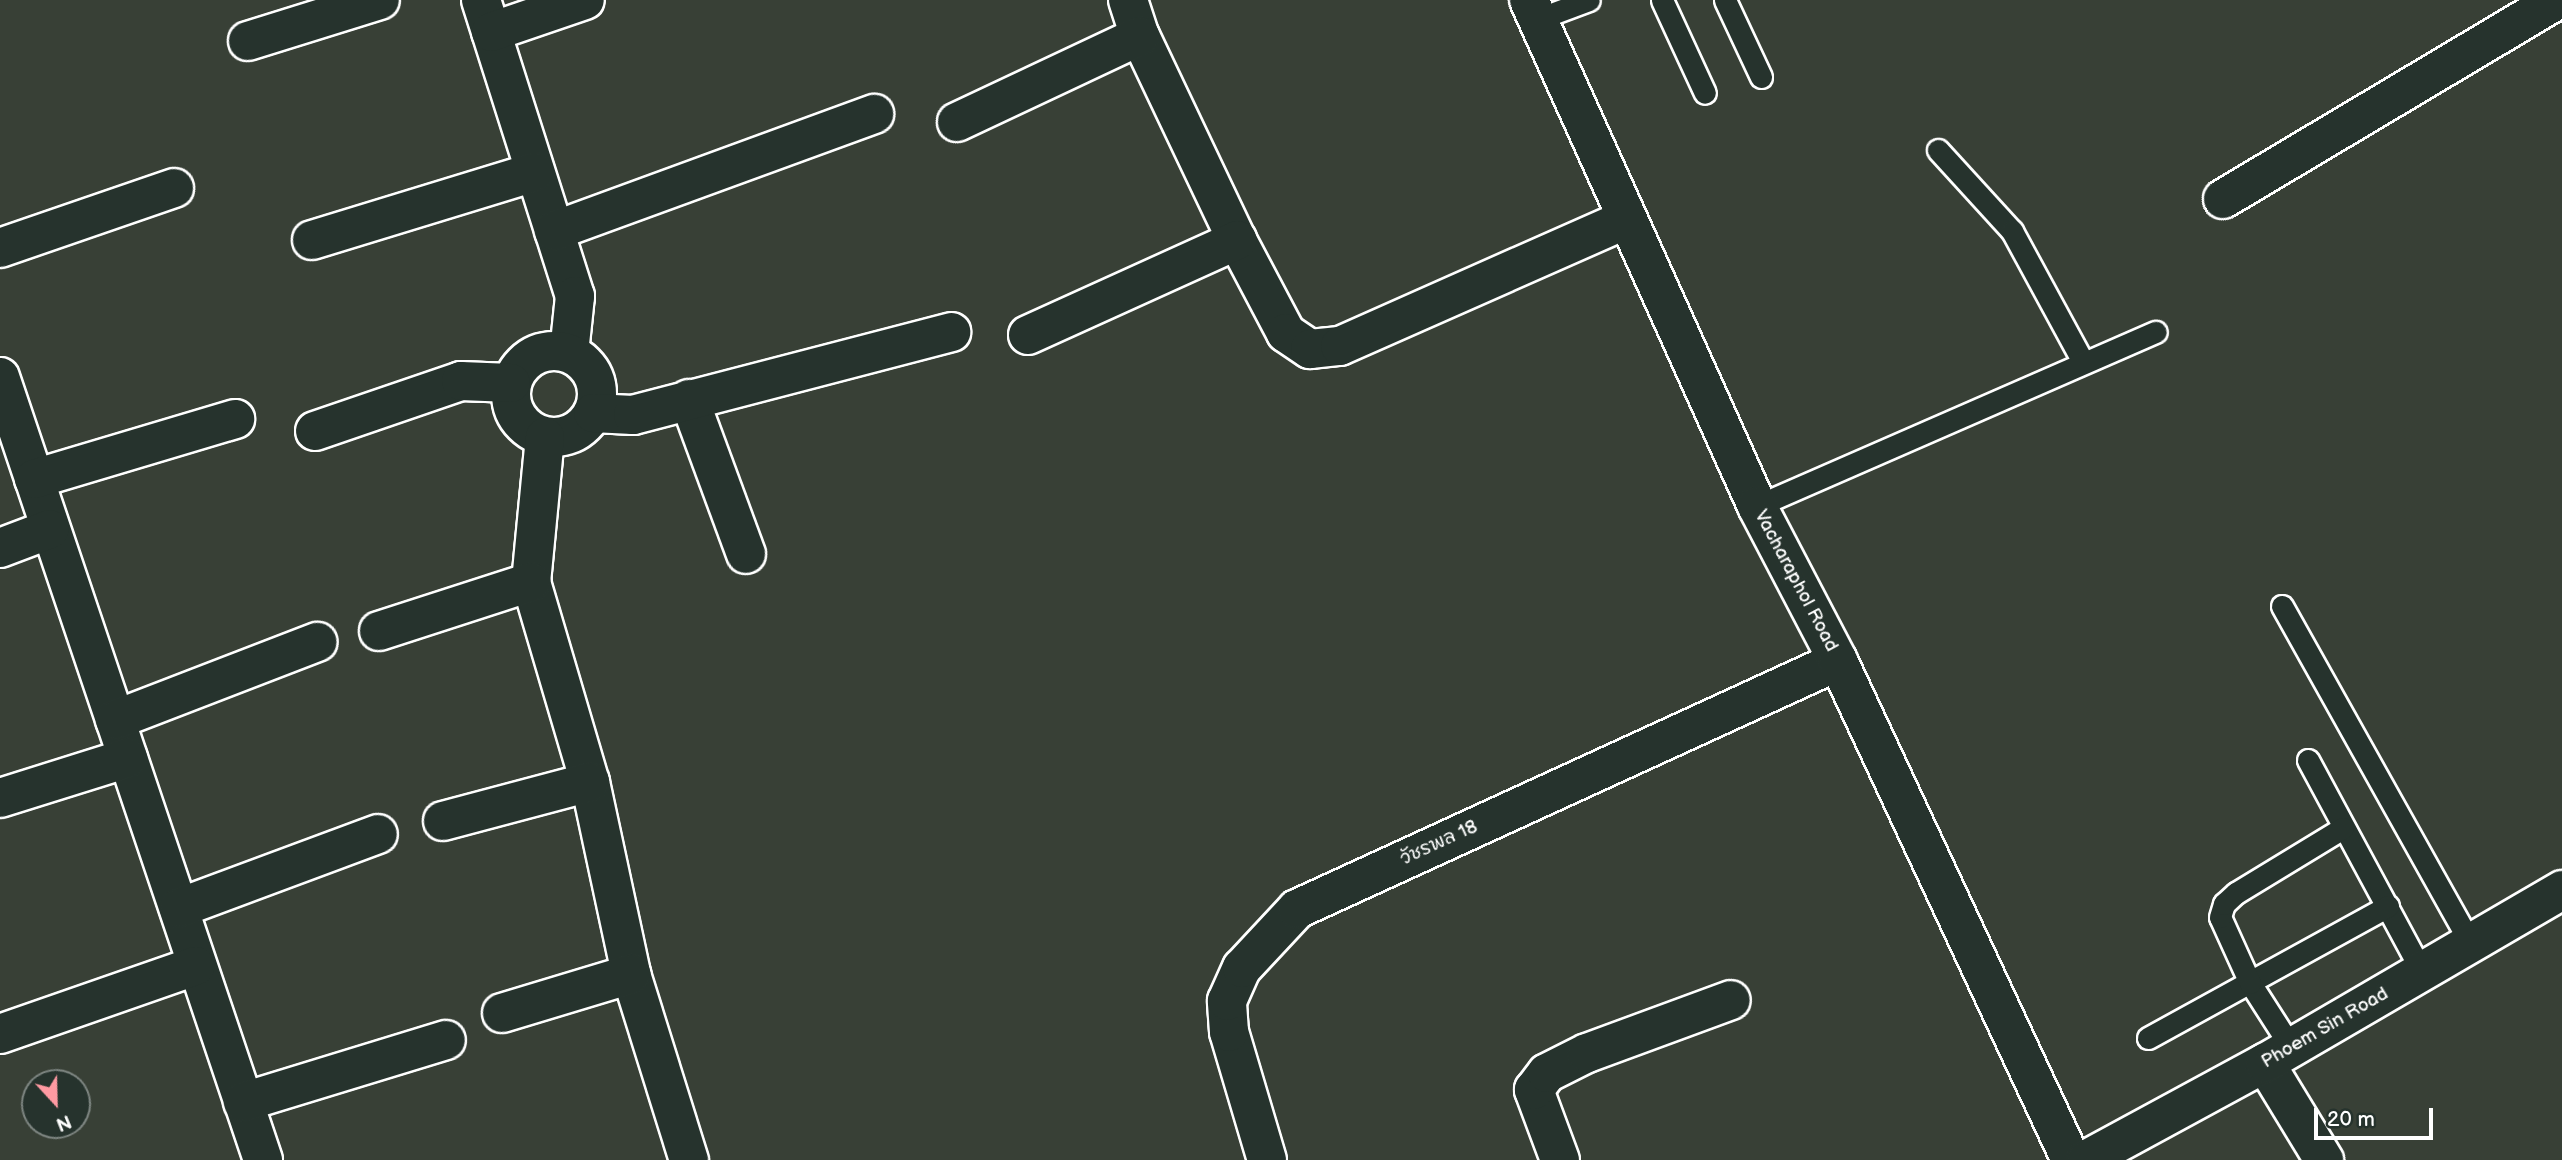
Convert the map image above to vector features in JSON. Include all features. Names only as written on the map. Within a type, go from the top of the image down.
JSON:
[{"type":"street","points":[[248,41],[380,0]]},
{"type":"street","points":[[569,354],[575,296],[486,16],[585,0]]},
{"type":"street","points":[[1128,0],[1140,36],[1237,240],[1286,333],[1310,349],[1340,346],[1628,219]]},
{"type":"street","points":[[2223,199],[2555,5]]},
{"type":"street","name":"Vacharaphol Road","points":[[1533,9],[1757,506],[1838,661],[2071,1160]]},
{"type":"street","points":[[957,122],[1140,36]]},
{"type":"street","points":[[554,231],[874,114]]},
{"type":"street","points":[[312,240],[535,172]]},
{"type":"street","points":[[0,248],[174,188]]},
{"type":"street","points":[[1028,335],[1237,240]]},
{"type":"street","points":[[593,413],[633,415],[951,332]]},
{"type":"street","points":[[540,353],[569,354],[592,371],[597,385],[593,413],[573,434],[545,437],[531,433],[513,411],[511,383],[528,359],[540,353]]},
{"type":"street","points":[[0,377],[179,908],[195,966],[263,1160]]},
{"type":"street","points":[[315,431],[461,381],[511,383]]},
{"type":"street","points":[[689,399],[746,554]]},
{"type":"street","points":[[34,479],[235,419]]},
{"type":"street","points":[[545,437],[531,582],[590,782],[631,974],[684,1159]]},
{"type":"street","points":[[0,548],[50,529]]},
{"type":"street","points":[[379,631],[531,582]]},
{"type":"street","points":[[115,720],[317,642]]},
{"type":"street","name":"วัชรพล 18","points":[[1267,1160],[1229,1032],[1227,1001],[1242,968],[1297,909],[1838,661]]},
{"type":"street","points":[[0,798],[128,758]]},
{"type":"street","points":[[443,821],[590,782]]},
{"type":"street","points":[[179,908],[378,834]]},
{"type":"street","name":"Phoem Sin Road","points":[[2086,1160],[2278,1055],[2562,890]]},
{"type":"street","points":[[0,1034],[195,966]]},
{"type":"street","points":[[502,1013],[631,974]]},
{"type":"street","points":[[1560,1160],[1534,1090],[1547,1073],[1587,1053],[1731,1000]]},
{"type":"street","points":[[243,1102],[446,1040]]},
{"type":"street","points":[[2278,1055],[2324,1160]]},
{"type":"lane","points":[[1533,9],[1589,0]]},
{"type":"lane","points":[[1662,0],[1705,93]]},
{"type":"lane","points":[[1725,0],[1760,77]]},
{"type":"lane","points":[[1938,150],[2012,231],[2083,362]]},
{"type":"lane","points":[[1757,506],[2156,332]]},
{"type":"lane","points":[[2282,606],[2470,943]]},
{"type":"lane","points":[[2308,760],[2421,972]]},
{"type":"lane","points":[[2278,1055],[2250,983],[2223,930],[2224,904],[2343,828]]},
{"type":"lane","points":[[2148,1038],[2388,906]]}]
